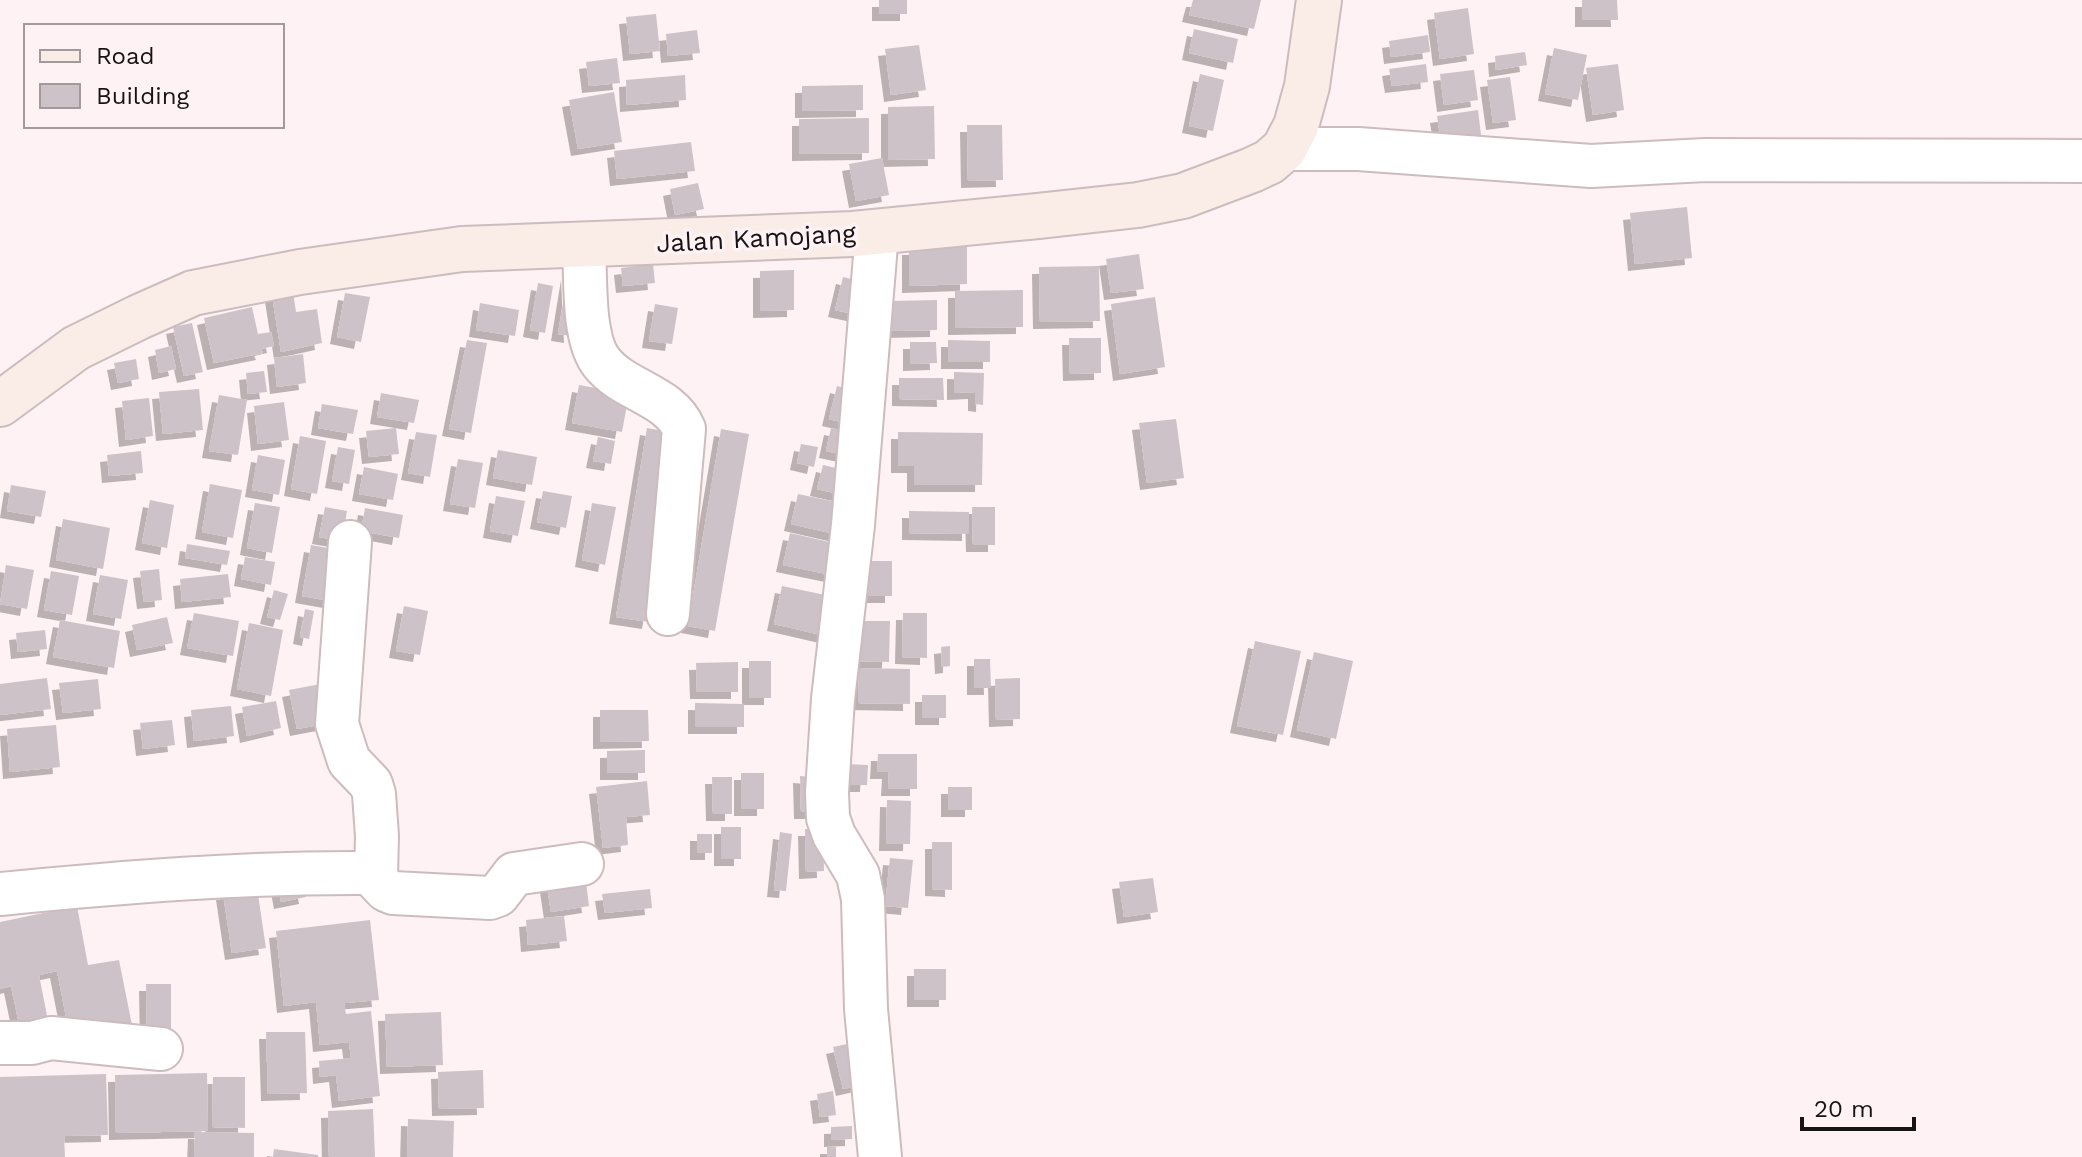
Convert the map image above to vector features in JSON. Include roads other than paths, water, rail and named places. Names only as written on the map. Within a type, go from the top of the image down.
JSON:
[{"type":"main road","points":[[1284,149],[1296,126],[1307,86],[1319,0]]},
{"type":"main road","name":"Jalan Kamojang","points":[[0,404],[76,348],[193,293],[300,272],[462,249],[768,239],[877,232],[1138,205],[1183,196],[1252,170],[1269,162],[1284,149]]},
{"type":"street","points":[[1284,149],[1358,149],[1591,166],[1705,160],[2082,161]]},
{"type":"street","points":[[877,232],[827,792],[828,818],[834,835],[858,875],[863,899],[866,1009],[880,1157]]},
{"type":"street","points":[[584,246],[591,339],[600,361],[615,376],[678,415],[684,429],[668,614]]},
{"type":"street","points":[[350,542],[337,724],[349,761],[371,784],[374,794],[376,876]]},
{"type":"street","points":[[0,894],[273,873],[370,873],[393,893],[490,898],[498,895],[514,874],[582,864]]},
{"type":"street","points":[[0,1043],[32,1043],[51,1038],[161,1049]]}]
